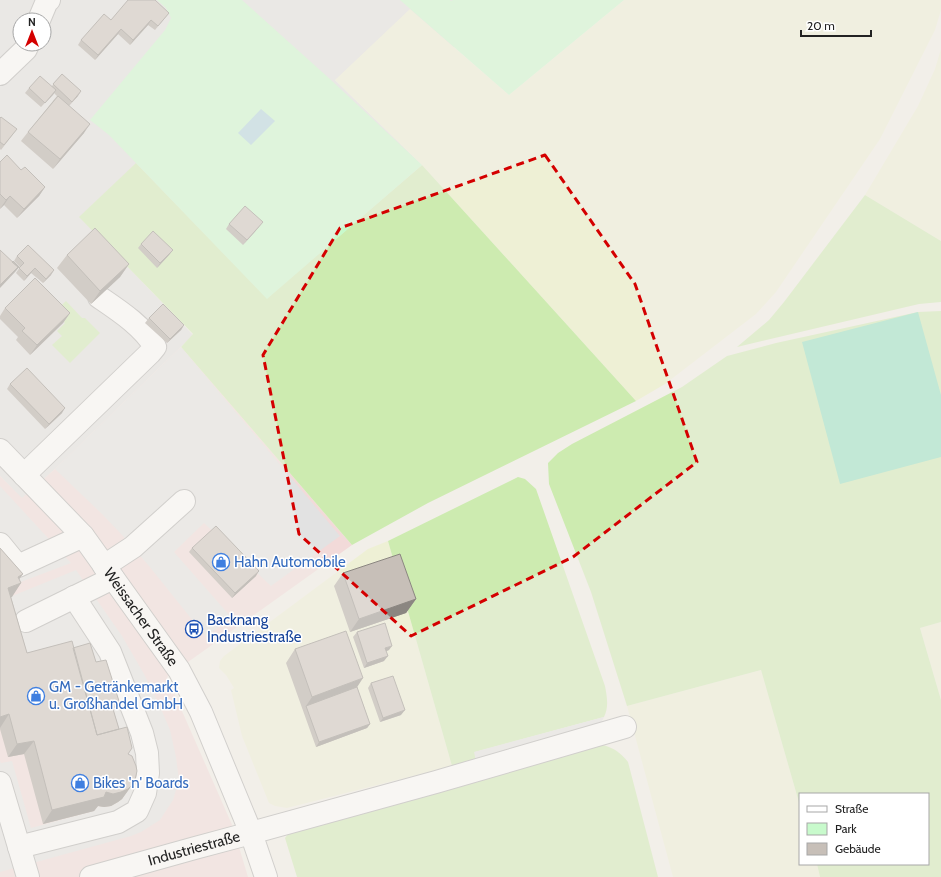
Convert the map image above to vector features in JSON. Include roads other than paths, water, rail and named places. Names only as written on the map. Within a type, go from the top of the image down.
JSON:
[{"type":"street","points":[[0,74],[23,52]]},
{"type":"street","points":[[24,475],[155,347],[151,340],[126,315],[99,297]]},
{"type":"street","name":"Weissacher Straße","points":[[0,450],[82,536],[179,670],[200,712],[251,833],[266,877]]},
{"type":"street","points":[[26,621],[74,597],[108,572],[133,547],[184,501]]},
{"type":"street","points":[[0,544],[18,566],[82,536]]},
{"type":"street","points":[[19,847],[118,822],[137,811],[146,793],[148,773],[147,753],[142,733],[110,652],[74,597]]},
{"type":"street","name":"Industriestraße","points":[[91,877],[429,784],[625,727]]},
{"type":"street","points":[[0,783],[28,877]]},
{"type":"water","points":[[261,109],[275,121],[251,145],[238,133]]},
{"type":"place","name":"Hahn Automobile","points":[[221,562]]},
{"type":"place","name":"Backnang Industriestraße","points":[[194,629]]},
{"type":"place","name":"GM - Getränkemarkt u. Großhandel GmbH","points":[[36,696]]},
{"type":"place","name":"Bikes 'n' Boards","points":[[80,783]]}]
